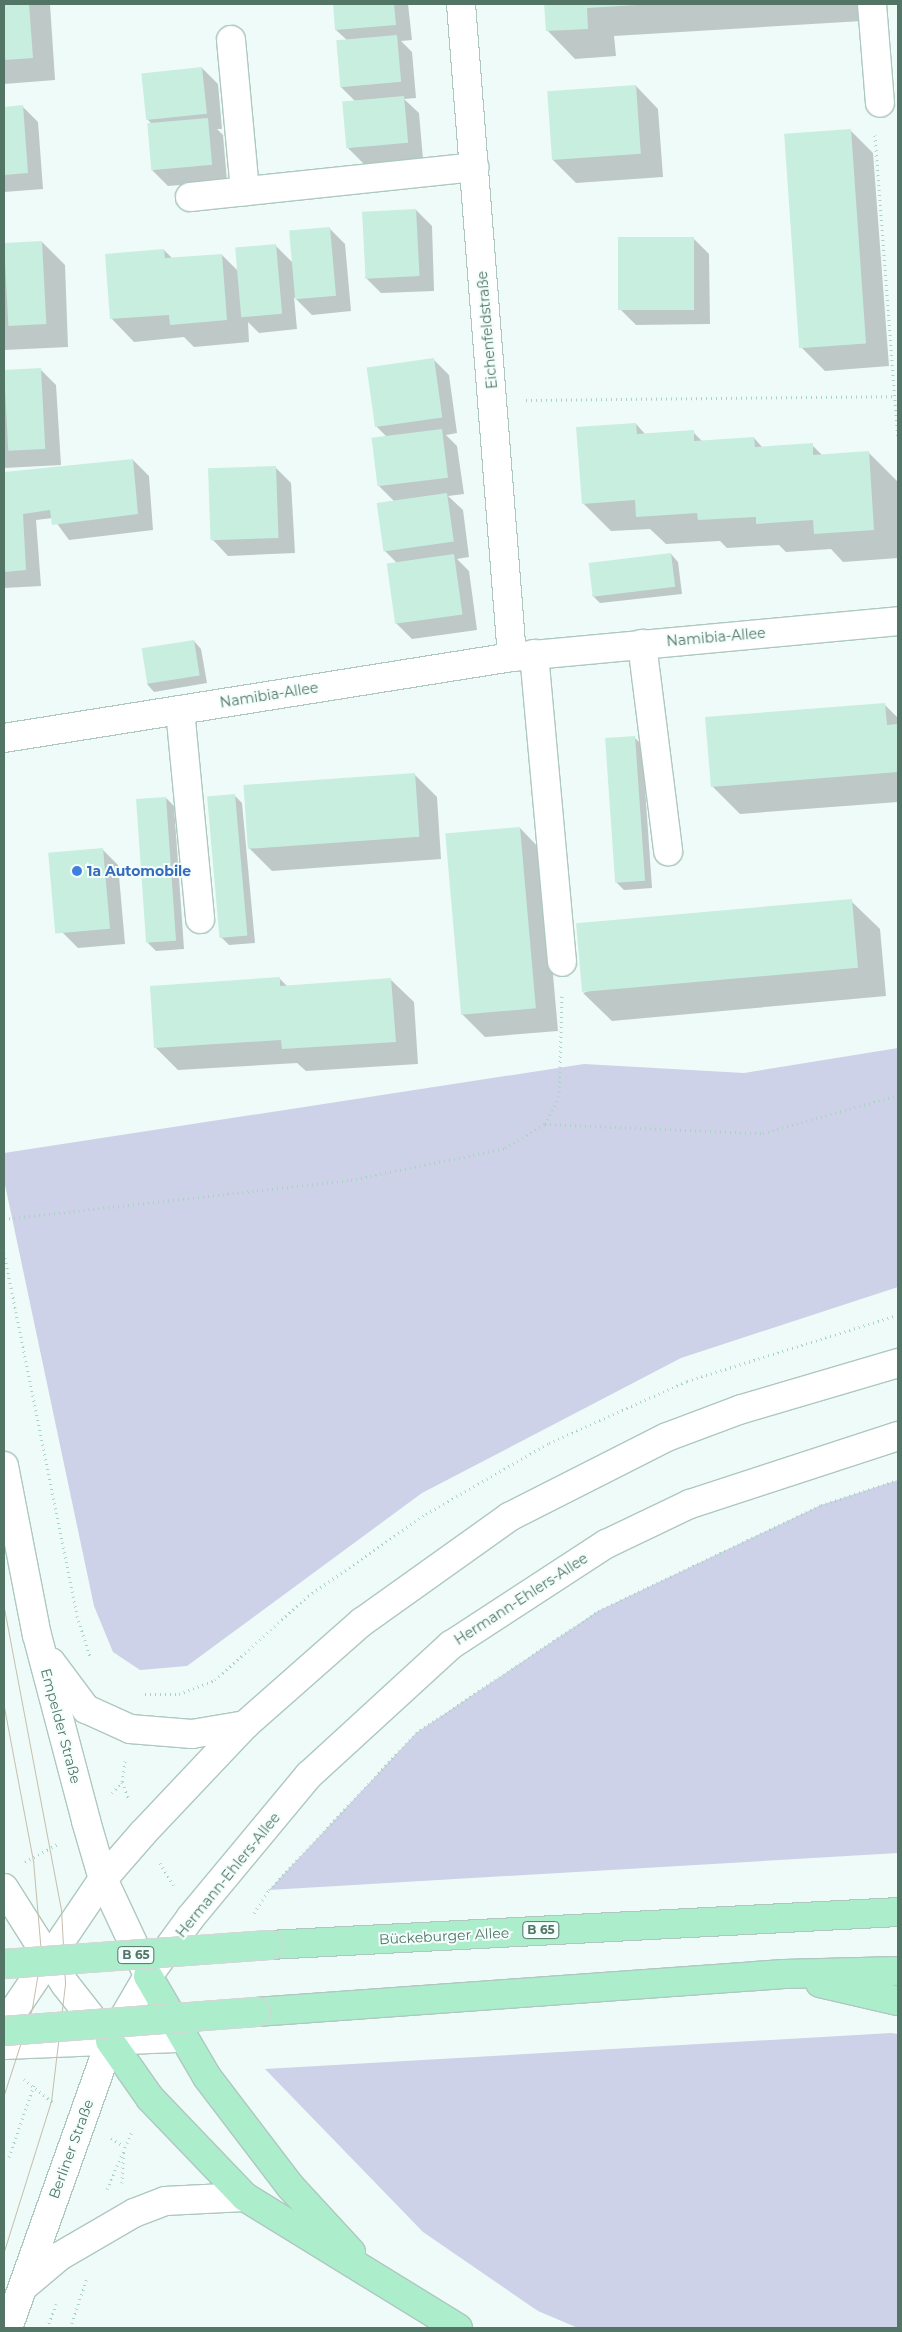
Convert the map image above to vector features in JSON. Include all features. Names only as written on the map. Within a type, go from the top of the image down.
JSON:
[{"type":"highway","points":[[813,1916],[898,1902]]},
{"type":"highway","name":"Bückeburger Allee","points":[[4,1964],[269,1945],[898,1912]]},
{"type":"highway","points":[[4,2031],[784,1974],[898,1971]]},
{"type":"highway","points":[[784,1974],[898,2001]]},
{"type":"highway","points":[[148,1976],[182,2038],[290,2186],[376,2279]]},
{"type":"highway","points":[[110,2041],[150,2098],[245,2197],[458,2328]]},
{"type":"street","name":"Eichenfeldstraße","points":[[461,4],[492,400],[523,655]]},
{"type":"street","points":[[872,4],[880,102]]},
{"type":"street","points":[[231,40],[245,191]]},
{"type":"street","points":[[190,197],[474,167]]},
{"type":"street","name":"Namibia-Allee","points":[[4,738],[523,655],[898,621]]},
{"type":"street","points":[[642,644],[668,851]]},
{"type":"street","points":[[523,655],[562,962]]},
{"type":"street","points":[[180,710],[200,919]]},
{"type":"street","points":[[4,2025],[103,1879],[245,1724],[362,1622],[509,1517],[667,1437],[742,1409],[898,1363]]},
{"type":"street","name":"Hermann-Ehlers-Allee","points":[[148,1976],[191,1917],[309,1775],[444,1651],[520,1596],[606,1544],[690,1504],[898,1436]]},
{"type":"street","name":"Empelder Straße","points":[[4,1466],[37,1635],[103,1879],[148,1976]]},
{"type":"street","points":[[37,1635],[60,1680],[86,1709],[130,1730],[192,1734],[245,1724]]},
{"type":"street","points":[[4,1888],[48,1958],[110,2041]]},
{"type":"street","name":"Berliner Straße","points":[[8,2328],[110,2041],[148,1976]]},
{"type":"street","points":[[4,2045],[182,2038]]},
{"type":"street","points":[[23,2287],[60,2256],[134,2213],[165,2201],[245,2197]]},
{"type":"path","points":[[880,102],[874,135],[898,439]]},
{"type":"path","points":[[492,400],[895,396]]},
{"type":"path","points":[[4,1219],[351,1180],[505,1148],[545,1124],[559,1097],[562,962]]},
{"type":"path","points":[[545,1124],[763,1133],[898,1095]]},
{"type":"path","points":[[4,1253],[77,1616],[92,1662]]},
{"type":"path","points":[[269,1890],[416,1733],[598,1610],[820,1504],[898,1480]]},
{"type":"path","points":[[122,1782],[144,1833],[191,1917]]},
{"type":"path","points":[[9,2156],[34,2085]]},
{"type":"shaded area","points":[[898,1048],[898,1287],[681,1358],[422,1493],[187,1666],[140,1670],[113,1652],[94,1606],[4,1180],[4,1153],[584,1064],[744,1073]]},
{"type":"shaded area","points":[[898,1480],[898,1853],[269,1890],[416,1733],[598,1611],[821,1505]]},
{"type":"shaded area","points":[[898,2034],[898,2328],[578,2328],[538,2311],[423,2232],[265,2069]]},
{"type":"building","points":[[4,4],[29,4],[33,58],[4,60]]},
{"type":"building","points":[[333,4],[394,4],[396,25],[335,30]]},
{"type":"building","points":[[544,4],[637,5],[587,8],[588,29],[546,31]]},
{"type":"building","points":[[397,35],[401,82],[340,87],[336,40]]},
{"type":"building","points":[[202,67],[207,114],[146,120],[141,73]]},
{"type":"building","points":[[636,85],[641,154],[552,160],[547,91]]},
{"type":"building","points":[[404,96],[408,143],[346,148],[342,101]]},
{"type":"building","points":[[23,105],[28,173],[4,175],[4,107]]},
{"type":"building","points":[[208,118],[212,165],[151,170],[147,123]]},
{"type":"building","points":[[851,129],[866,343],[799,348],[784,134]]},
{"type":"building","points":[[416,209],[420,276],[366,279],[362,212]]},
{"type":"building","points":[[330,227],[336,296],[295,299],[289,231]]},
{"type":"building","points":[[618,237],[694,237],[694,310],[618,310]]},
{"type":"building","points":[[42,241],[46,324],[8,326],[4,243]]},
{"type":"building","points":[[276,244],[282,314],[241,317],[235,248]]},
{"type":"building","points":[[164,249],[165,258],[222,254],[227,320],[170,325],[169,315],[110,319],[105,254]]},
{"type":"building","points":[[434,358],[442,417],[375,427],[367,367]]},
{"type":"building","points":[[41,368],[45,449],[8,451],[4,370]]},
{"type":"building","points":[[636,423],[637,434],[694,430],[694,441],[754,437],[755,447],[813,443],[813,455],[869,451],[874,530],[814,534],[813,520],[756,524],[756,517],[698,520],[697,513],[636,517],[635,500],[582,504],[576,427]]},
{"type":"building","points":[[442,429],[448,478],[378,486],[372,438]]},
{"type":"building","points":[[133,459],[138,514],[52,525],[50,510],[23,514],[26,570],[4,572],[4,472]]},
{"type":"building","points":[[276,466],[279,538],[211,540],[208,468]]},
{"type":"building","points":[[447,493],[454,542],[384,551],[377,503]]},
{"type":"building","points":[[671,553],[675,587],[593,597],[589,563]]},
{"type":"building","points":[[454,554],[462,614],[395,624],[387,563]]},
{"type":"building","points":[[194,640],[200,676],[147,684],[142,648]]},
{"type":"building","points":[[885,703],[887,725],[898,724],[898,772],[711,787],[705,717]]},
{"type":"building","points":[[635,736],[645,881],[615,883],[605,738]]},
{"type":"building","points":[[415,773],[419,837],[248,849],[243,785]]},
{"type":"building","points":[[235,794],[247,935],[219,938],[207,796]]},
{"type":"building","points":[[166,797],[176,941],[146,943],[136,799]]},
{"type":"building","points":[[520,827],[536,1008],[461,1015],[445,834]]},
{"type":"building","name":"1a Automobile","points":[[103,848],[110,929],[55,933],[48,853]]},
{"type":"building","points":[[852,899],[858,968],[582,992],[576,923]]},
{"type":"building","points":[[280,977],[280,986],[391,978],[396,1042],[282,1049],[281,1040],[154,1048],[150,986]]},
{"type":"tram line","points":[[4,1608],[61,1909],[65,1984],[51,2101],[4,2251]]},
{"type":"tram line","points":[[4,1707],[33,1860],[41,1954],[32,2008],[4,2094]]},
{"type":"place","name":"1a Automobile","points":[[77,871]]}]
